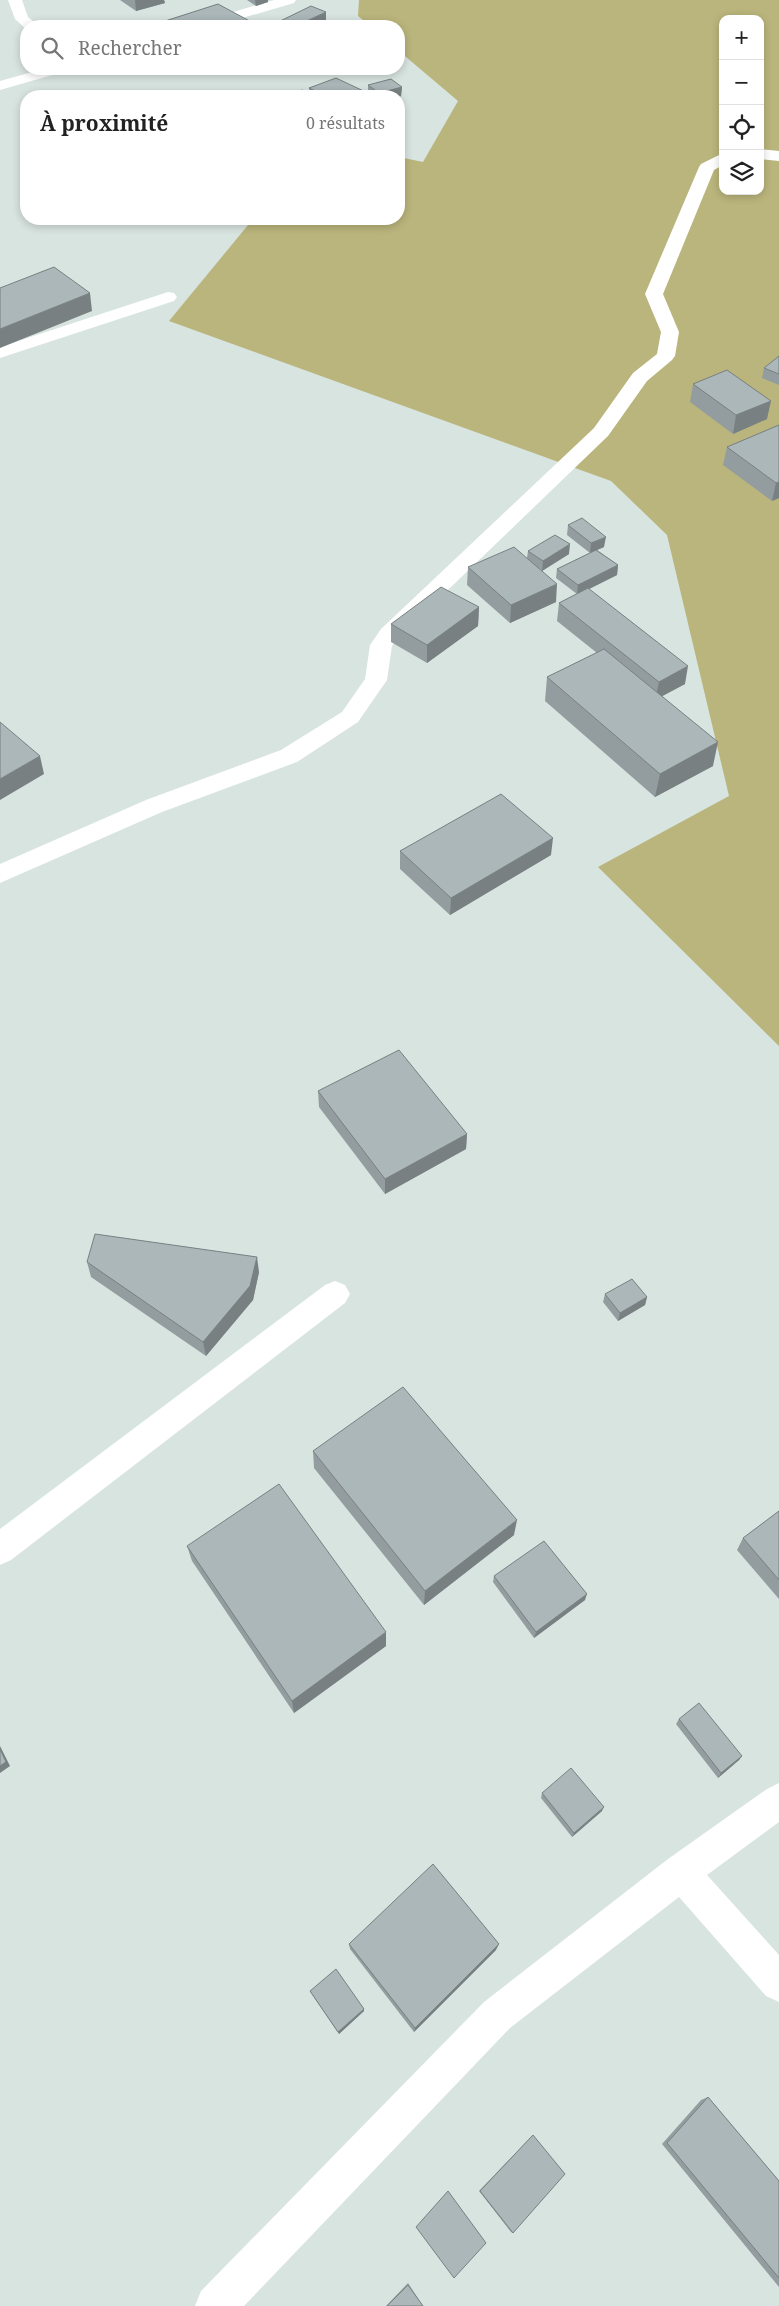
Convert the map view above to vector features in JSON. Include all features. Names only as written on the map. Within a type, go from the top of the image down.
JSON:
[{"type":"street","points":[[15,0],[23,20]]},
{"type":"street","points":[[221,20],[289,0]]},
{"type":"street","points":[[0,86],[38,75]]},
{"type":"street","points":[[764,154],[779,156]]},
{"type":"street","points":[[0,874],[154,806],[289,756],[350,717],[376,680],[381,645],[388,634],[601,432],[640,377],[666,356],[670,332],[654,294],[706,167],[719,160]]},
{"type":"street","points":[[0,353],[168,297]]},
{"type":"street","points":[[0,1550],[335,1294]]},
{"type":"street","points":[[216,2306],[497,2015],[681,1872],[779,1801]]},
{"type":"street","points":[[681,1872],[779,1983]]},
{"type":"shaded area","points":[[359,0],[779,0],[779,1046],[598,867],[729,796],[667,535],[611,481],[169,321],[248,225],[405,225],[405,158],[423,162],[458,101],[405,56],[405,20],[363,20],[358,16]]},
{"type":"building","points":[[218,4],[248,20],[168,20]]},
{"type":"building","points":[[311,6],[326,12],[309,20],[282,20]]},
{"type":"building","points":[[336,78],[361,90],[313,90],[309,88]]},
{"type":"building","points":[[391,79],[402,87],[390,90],[375,90],[368,85]]},
{"type":"building","points":[[54,267],[90,293],[0,329],[0,288]]},
{"type":"building","points":[[779,356],[779,374],[764,368]]},
{"type":"building","points":[[727,370],[771,401],[736,415],[693,384]]},
{"type":"building","points":[[779,425],[779,482],[776,483],[727,447]]},
{"type":"building","points":[[582,518],[606,537],[591,543],[568,525]]},
{"type":"building","points":[[555,535],[570,544],[543,561],[528,551]]},
{"type":"building","points":[[514,547],[557,584],[511,605],[468,567]]},
{"type":"building","points":[[596,550],[618,565],[578,585],[557,569]]},
{"type":"building","points":[[441,587],[479,607],[427,645],[391,624]]},
{"type":"building","points":[[588,588],[688,666],[659,682],[559,603]]},
{"type":"building","points":[[604,649],[718,742],[660,774],[547,677]]},
{"type":"building","points":[[0,722],[40,756],[0,779]]},
{"type":"building","points":[[501,794],[553,838],[451,898],[400,851]]},
{"type":"building","points":[[399,1050],[467,1134],[385,1179],[318,1091]]},
{"type":"building","points":[[95,1234],[257,1257],[250,1286],[203,1342],[87,1262]]},
{"type":"building","points":[[632,1279],[647,1297],[620,1313],[605,1294]]},
{"type":"building","points":[[403,1387],[517,1520],[425,1591],[313,1451]]},
{"type":"building","points":[[279,1484],[386,1632],[292,1701],[187,1546]]},
{"type":"building","points":[[779,1511],[779,1580],[743,1538]]},
{"type":"building","points":[[544,1541],[587,1594],[536,1632],[494,1576]]},
{"type":"building","points":[[699,1703],[742,1756],[721,1773],[679,1719]]},
{"type":"building","points":[[0,1749],[6,1762],[0,1766]]},
{"type":"building","points":[[571,1768],[604,1807],[574,1833],[542,1793]]},
{"type":"building","points":[[433,1864],[499,1944],[415,2028],[349,1944]]},
{"type":"building","points":[[336,1969],[364,2009],[338,2032],[310,1991]]},
{"type":"building","points":[[708,2097],[779,2181],[779,2278],[667,2143]]},
{"type":"building","points":[[533,2135],[565,2174],[513,2233],[480,2191]]},
{"type":"building","points":[[448,2191],[486,2243],[454,2278],[416,2227]]},
{"type":"building","points":[[408,2285],[423,2306],[387,2306]]}]
